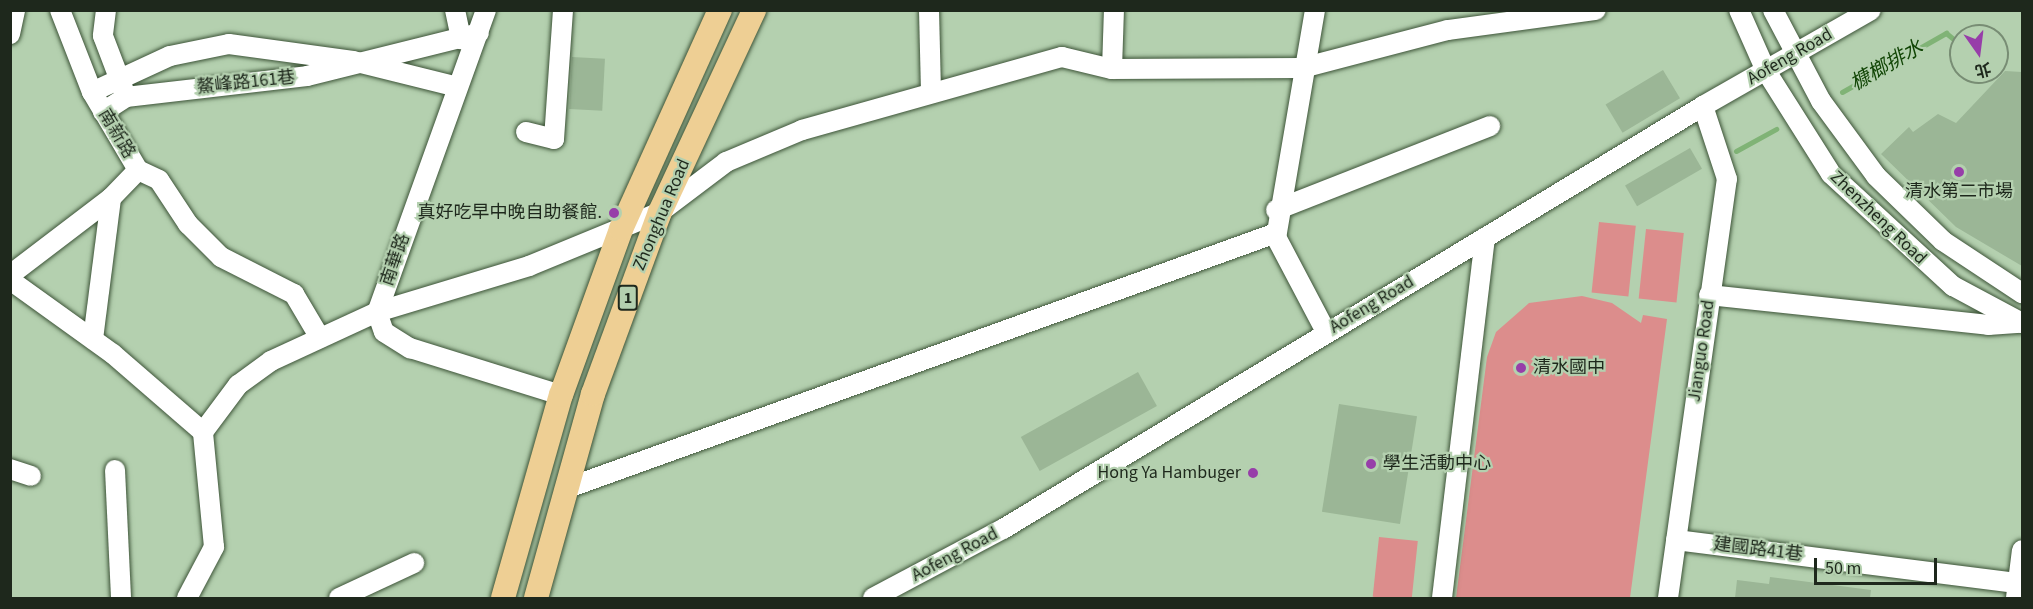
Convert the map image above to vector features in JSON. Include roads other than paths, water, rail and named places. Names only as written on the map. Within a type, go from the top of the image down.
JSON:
[{"type":"main road","name":"Zhonghua Road","points":[[503,598],[561,395],[621,229],[720,10]]},
{"type":"main road","name":"Zhonghua Road","points":[[536,598],[565,489],[660,212],[754,10]]},
{"type":"street","points":[[10,34],[15,10]]},
{"type":"street","name":"南新路","points":[[10,275],[111,198],[138,170],[92,92],[60,10]]},
{"type":"street","points":[[106,10],[103,36],[123,88]]},
{"type":"street","points":[[455,10],[470,36]]},
{"type":"street","name":"南華路","points":[[377,312],[458,87],[470,36],[486,10]]},
{"type":"street","points":[[526,132],[555,139],[562,10]]},
{"type":"street","points":[[929,10],[931,93]]},
{"type":"street","points":[[1112,69],[1114,10]]},
{"type":"street","points":[[1315,10],[1276,210],[1276,233],[1326,332]]},
{"type":"street","points":[[187,598],[214,547],[203,432],[238,385],[271,361],[377,312],[530,266],[660,212],[726,162],[801,130],[1062,57],[1112,69],[1302,68],[1448,30],[1596,10]]},
{"type":"street","name":"Zhenzheng Road","points":[[1739,10],[1766,71],[1831,174],[1882,227],[1953,286],[2022,323]]},
{"type":"street","name":"Zhenzheng Road","points":[[1773,10],[1795,54],[1847,140],[1908,211],[1974,266],[2022,293]]},
{"type":"street","name":"Aofeng Road","points":[[873,598],[1003,529],[1703,106],[1871,10]]},
{"type":"street","name":"鰲峰路161巷","points":[[103,112],[123,88],[272,82],[353,61],[470,36]]},
{"type":"street","points":[[92,92],[123,88],[170,56],[229,44],[353,61],[458,87]]},
{"type":"street","name":"Jianguo Road","points":[[1668,598],[1726,179],[1703,106]]},
{"type":"street","points":[[1276,210],[1490,126]]},
{"type":"street","points":[[138,170],[159,180],[188,224],[221,257],[294,294],[320,338]]},
{"type":"street","points":[[93,339],[111,198]]},
{"type":"street","points":[[565,489],[1276,233]]},
{"type":"street","points":[[1442,598],[1485,238]]},
{"type":"street","points":[[10,280],[93,339],[203,432]]},
{"type":"street","points":[[1709,295],[1988,325],[2022,323]]},
{"type":"street","points":[[377,312],[384,332],[403,344],[561,395]]},
{"type":"street","points":[[10,469],[31,476]]},
{"type":"street","points":[[115,470],[121,598]]},
{"type":"street","name":"建國路41巷","points":[[1676,540],[2017,591]]},
{"type":"street","points":[[2017,591],[2022,550]]},
{"type":"street","points":[[339,598],[414,563]]},
{"type":"waterway","name":"槺榔排水","points":[[1842,92],[1946,33],[1949,35]]},
{"type":"waterway","name":"槺榔排水","points":[[1736,151],[1776,129]]},
{"type":"place","name":"清水第二市場","points":[[1959,172]]},
{"type":"place","name":"真好吃早中晚自助餐館.","points":[[614,213]]},
{"type":"place","name":"清水國中","points":[[1521,368]]},
{"type":"place","name":"學生活動中心","points":[[1371,464]]},
{"type":"place","name":"Hong Ya Hambuger","points":[[1253,473]]}]
